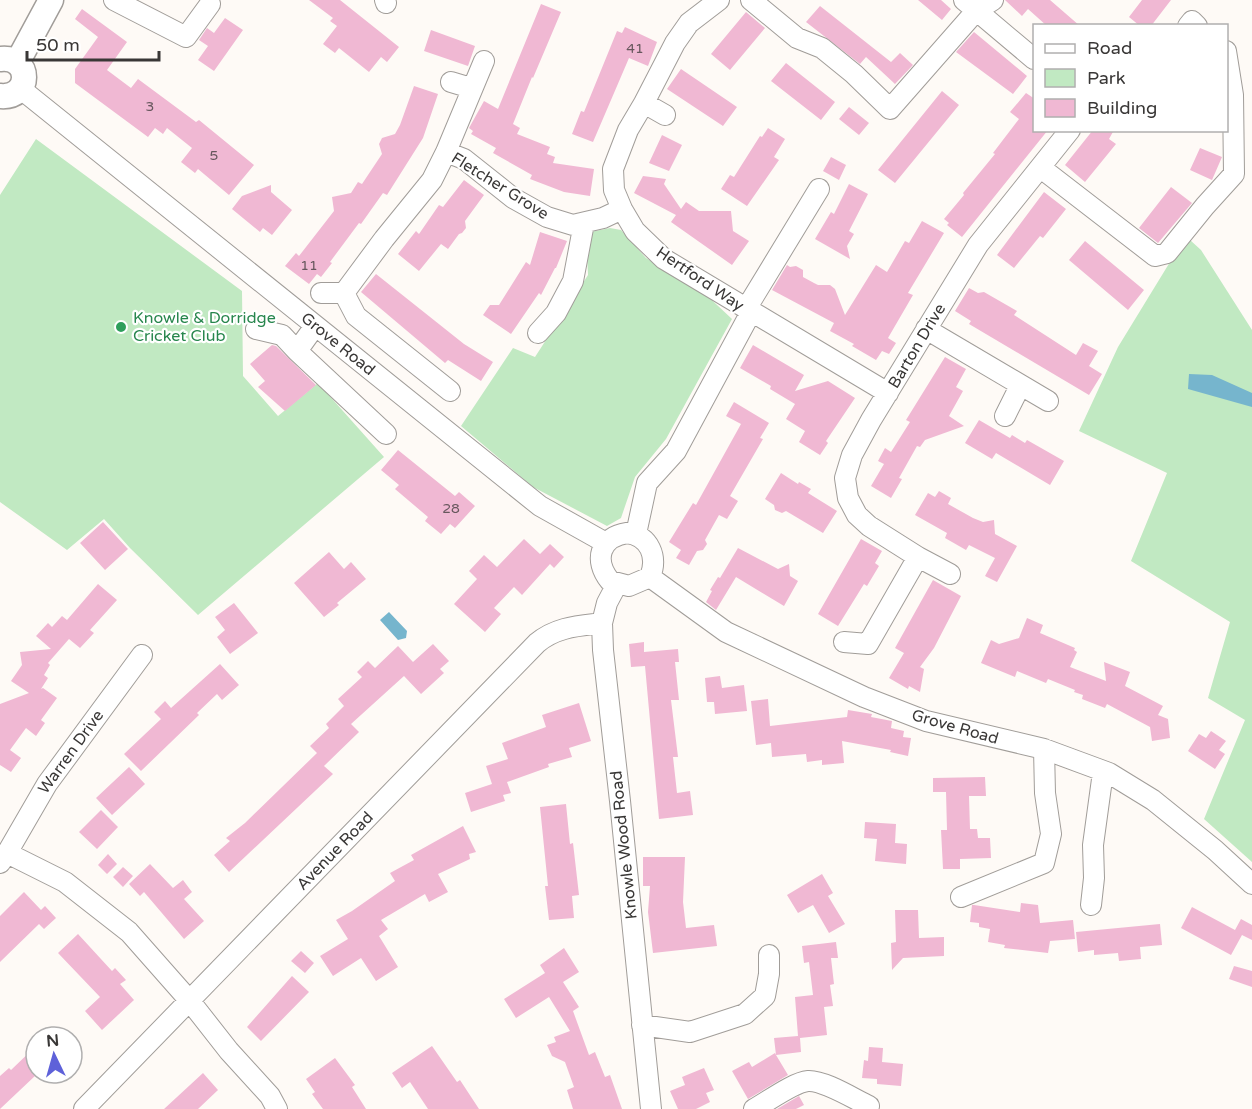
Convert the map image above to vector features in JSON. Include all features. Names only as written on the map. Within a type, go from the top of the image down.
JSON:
[{"type":"main road","points":[[10,92],[24,77],[22,69],[8,61],[51,0]]},
{"type":"street","points":[[114,0],[186,37],[210,4]]},
{"type":"street","name":"Hertford Way","points":[[719,0],[689,23],[675,43],[628,130],[613,169],[614,190],[622,209],[635,231],[664,259],[888,393]]},
{"type":"street","points":[[751,0],[797,38],[822,48],[854,74],[890,109],[978,4],[1033,57]]},
{"type":"street","points":[[1041,168],[1155,256],[1167,254],[1234,174],[1233,96],[1228,59]]},
{"type":"street","name":"Fletcher Grove","points":[[344,293],[432,180],[484,61]]},
{"type":"street","points":[[451,82],[471,88]]},
{"type":"street","name":"Grove Road","points":[[10,92],[315,326],[540,506],[606,543]]},
{"type":"street","points":[[644,104],[665,115]]},
{"type":"street","name":"Barton Drive","points":[[950,574],[869,526],[857,515],[848,498],[845,478],[852,454],[978,245],[1068,132]]},
{"type":"street","name":"Fletcher Grove","points":[[446,152],[464,159],[513,198],[547,217],[573,225],[603,218],[622,209]]},
{"type":"street","points":[[636,534],[647,483],[676,450],[748,311],[819,189]]},
{"type":"street","points":[[538,333],[556,313],[573,281],[584,223]]},
{"type":"street","points":[[321,292],[344,293],[356,316],[450,391]]},
{"type":"street","points":[[297,351],[315,326]]},
{"type":"street","points":[[256,329],[282,335],[386,434]]},
{"type":"street","points":[[926,329],[1048,402]]},
{"type":"street","points":[[1005,416],[1020,386]]},
{"type":"street","points":[[636,534],[650,546],[653,554],[654,566],[650,577],[629,586],[610,581],[602,569],[601,553],[606,543],[617,535],[636,534]]},
{"type":"street","points":[[844,642],[875,650],[918,556]]},
{"type":"street","name":"Grove Road","points":[[650,577],[726,632],[864,697],[926,721],[1044,749],[1103,771],[1153,800],[1215,850],[1252,884]]},
{"type":"street","name":"Knowle Wood Road","points":[[617,584],[607,603],[602,623],[651,1109]]},
{"type":"street","name":"Avenue Road","points":[[84,1109],[537,643],[548,634],[563,629],[602,623]]},
{"type":"street","name":"Warren Drive","points":[[142,655],[47,783],[3,858],[65,882],[129,932],[189,1000],[229,1052],[270,1096],[277,1109]]},
{"type":"street","points":[[961,897],[1044,863],[1051,834],[1045,793],[1044,749]]},
{"type":"street","points":[[1091,905],[1094,878],[1093,844],[1103,771]]},
{"type":"street","points":[[642,1025],[690,1032],[745,1014],[765,996],[769,974],[769,955]]},
{"type":"street","points":[[754,1109],[798,1084],[808,1081],[821,1083],[868,1106]]},
{"type":"green space","name":"Knowle & Dorridge Cricket Club","points":[[36,139],[242,291],[243,376],[278,416],[318,383],[384,457],[198,615],[104,519],[67,550],[0,502],[0,195]]},
{"type":"green space","points":[[610,228],[621,230],[646,258],[700,289],[732,319],[666,439],[635,477],[621,518],[607,526],[533,487],[461,426],[513,348],[535,357],[588,275],[586,233]]},
{"type":"green space","points":[[1190,240],[1201,250],[1252,330],[1252,862],[1204,819],[1245,720],[1208,698],[1230,622],[1131,561],[1167,473],[1079,431],[1118,347],[1170,262]]},
{"type":"water","points":[[1189,374],[1212,375],[1252,393],[1252,407],[1188,389]]},
{"type":"water","points":[[389,612],[407,631],[406,638],[398,640],[380,620]]},
{"type":"building","points":[[309,0],[340,0],[399,47],[387,62],[381,57],[369,72],[339,48],[335,53],[323,44],[337,26],[330,21],[333,18]]},
{"type":"building","points":[[918,0],[941,0],[951,9],[942,20]]},
{"type":"building","points":[[1005,0],[1050,0],[1078,24],[1045,24],[1028,9],[1022,16]]},
{"type":"building","points":[[1142,0],[1171,0],[1153,24],[1138,24],[1129,17]]},
{"type":"building","points":[[541,4],[561,12],[513,124],[520,128],[517,134],[550,147],[547,154],[555,157],[553,163],[594,169],[590,196],[564,192],[530,179],[532,175],[493,153],[496,148],[471,134],[473,131],[469,128],[484,101],[498,109]]},
{"type":"building","points":[[820,6],[891,62],[900,53],[913,65],[895,84],[866,57],[860,64],[806,22]]},
{"type":"building","points":[[82,9],[127,42],[107,70],[131,88],[138,79],[196,122],[199,120],[254,165],[229,195],[198,169],[195,173],[181,162],[192,148],[167,128],[163,134],[155,128],[148,137],[75,83],[75,69],[98,37],[75,19]]},
{"type":"building","points":[[746,12],[765,28],[730,70],[711,54]]},
{"type":"building","points":[[225,18],[243,30],[214,71],[198,60],[208,46],[199,40],[207,28],[214,33]]},
{"type":"building","points":[[625,27],[657,42],[648,66],[629,58],[593,142],[572,134],[581,111],[584,112],[617,31],[622,33]]},
{"type":"building","points":[[431,30],[475,46],[468,66],[424,51]]},
{"type":"building","points":[[974,32],[1027,76],[1013,94],[956,52]]},
{"type":"building","points":[[786,63],[835,102],[821,120],[771,81]]},
{"type":"building","points":[[681,69],[737,107],[723,126],[667,89]]},
{"type":"building","points":[[414,86],[438,94],[423,138],[387,195],[383,193],[321,277],[317,274],[309,284],[285,266],[296,253],[299,256],[334,211],[332,197],[351,193],[358,182],[362,184],[382,154],[379,144],[382,138],[395,134],[400,125]]},
{"type":"building","points":[[942,91],[959,105],[895,183],[878,170]]},
{"type":"building","points":[[1026,93],[1033,98],[1033,132],[1046,132],[962,237],[947,225],[949,223],[944,219],[995,154],[993,153],[1019,119],[1010,112]]},
{"type":"building","points":[[849,107],[869,123],[859,135],[839,119]]},
{"type":"building","points":[[768,128],[785,139],[774,157],[779,160],[747,206],[721,189],[730,175],[734,177],[760,136],[762,137]]},
{"type":"building","points":[[1091,132],[1113,132],[1109,139],[1116,144],[1085,182],[1065,165]]},
{"type":"building","points":[[662,135],[682,145],[669,171],[649,163]]},
{"type":"building","points":[[1200,148],[1222,157],[1212,180],[1190,170]]},
{"type":"building","points":[[831,157],[846,165],[839,180],[823,171]]},
{"type":"building","points":[[643,176],[666,179],[664,184],[681,209],[686,202],[699,211],[731,211],[733,231],[749,241],[732,265],[671,222],[676,215],[634,193]]},
{"type":"building","points":[[464,180],[484,195],[465,221],[466,228],[462,233],[448,249],[441,244],[419,271],[398,254],[416,231],[419,234],[439,205],[443,207]]},
{"type":"building","points":[[849,184],[868,194],[849,231],[854,234],[847,246],[850,259],[815,239],[831,212],[834,214]]},
{"type":"building","points":[[271,185],[271,192],[292,210],[272,235],[263,228],[260,232],[232,209],[242,196]]},
{"type":"building","points":[[1171,187],[1192,203],[1158,243],[1139,228]]},
{"type":"building","points":[[1044,192],[1066,209],[1043,238],[1040,236],[1014,268],[997,255]]},
{"type":"building","points":[[922,221],[944,233],[908,293],[913,295],[888,338],[896,343],[889,354],[882,351],[876,360],[852,346],[854,344],[830,331],[834,323],[772,290],[787,265],[796,266],[803,270],[803,277],[818,285],[830,285],[835,289],[845,315],[876,265],[887,272],[905,241],[909,243]]},
{"type":"building","points":[[540,232],[567,241],[556,268],[541,295],[539,293],[511,334],[483,315],[490,305],[499,305],[526,262],[530,265]]},
{"type":"building","points":[[1085,241],[1144,290],[1128,310],[1069,260]]},
{"type":"building","points":[[376,274],[464,344],[493,362],[481,381],[448,360],[445,363],[361,292]]},
{"type":"building","points":[[969,288],[978,293],[984,292],[1017,311],[1014,315],[1076,355],[1083,343],[1098,351],[1089,366],[1102,374],[1089,395],[969,324],[971,321],[955,311]]},
{"type":"building","points":[[272,345],[276,346],[316,385],[285,411],[258,387],[265,381],[250,364]]},
{"type":"building","points":[[753,345],[804,375],[795,391],[828,381],[855,398],[826,441],[828,443],[820,455],[799,442],[805,431],[786,419],[795,404],[770,389],[771,386],[740,368]]},
{"type":"building","points":[[945,357],[966,369],[956,387],[963,391],[949,416],[964,426],[925,440],[920,447],[917,446],[891,498],[871,486],[884,464],[878,461],[885,448],[891,452],[910,422],[906,420]]},
{"type":"building","points":[[734,402],[769,423],[760,438],[763,439],[730,496],[738,501],[727,519],[719,515],[705,540],[707,544],[703,550],[697,551],[689,565],[676,558],[681,550],[669,542],[693,503],[696,505],[741,424],[726,416]]},
{"type":"building","points":[[979,420],[1010,438],[1012,435],[1025,443],[1027,440],[1064,461],[1050,485],[996,453],[992,459],[965,443]]},
{"type":"building","points":[[398,450],[455,496],[459,492],[475,506],[455,528],[450,524],[441,534],[425,521],[428,517],[395,489],[399,485],[381,470]]},
{"type":"building","points":[[781,473],[811,489],[808,493],[837,511],[823,533],[786,511],[782,513],[775,510],[774,505],[765,499]]},
{"type":"building","points":[[939,491],[951,498],[948,504],[973,518],[983,522],[994,520],[995,534],[1017,546],[997,582],[985,576],[995,558],[969,545],[966,550],[945,538],[947,533],[915,515],[928,493],[935,497]]},
{"type":"building","points":[[103,522],[128,549],[105,570],[80,543]]},
{"type":"building","points":[[524,539],[540,554],[550,544],[564,557],[554,568],[550,564],[522,595],[514,587],[494,608],[501,614],[485,632],[454,604],[477,579],[469,571],[484,555],[497,567]]},
{"type":"building","points":[[861,539],[882,551],[875,563],[879,566],[867,586],[864,584],[838,626],[818,614]]},
{"type":"building","points":[[738,548],[778,569],[789,564],[790,576],[798,581],[784,606],[736,577],[716,610],[706,602],[712,591],[710,590]]},
{"type":"building","points":[[329,552],[344,569],[351,562],[366,579],[324,617],[294,583]]},
{"type":"building","points":[[933,580],[961,596],[934,648],[920,667],[924,669],[920,692],[909,686],[908,689],[889,678],[904,653],[895,648]]},
{"type":"building","points":[[98,584],[117,600],[90,630],[94,633],[80,648],[69,639],[48,663],[50,665],[44,675],[48,678],[41,689],[43,688],[57,698],[41,720],[45,723],[36,736],[26,728],[10,750],[21,758],[11,772],[0,765],[0,704],[29,693],[11,681],[22,665],[20,652],[51,649],[36,636],[48,623],[52,627],[62,616],[67,620]]},
{"type":"building","points":[[234,603],[258,633],[230,654],[217,637],[225,630],[215,617]]},
{"type":"building","points":[[1027,618],[1043,625],[1040,633],[1075,648],[1077,652],[1070,667],[1106,681],[1104,662],[1130,672],[1125,686],[1163,706],[1158,715],[1168,719],[1170,738],[1152,741],[1150,727],[1107,704],[1105,708],[1082,699],[1083,695],[1074,692],[1075,690],[1048,679],[1046,683],[1017,671],[1015,677],[981,663],[991,640],[999,644],[1019,638]]},
{"type":"building","points":[[644,642],[644,652],[678,649],[679,662],[675,662],[679,700],[671,700],[678,757],[673,757],[677,793],[690,791],[693,815],[659,819],[645,666],[631,667],[629,644]]},
{"type":"building","points":[[433,644],[449,661],[440,669],[444,673],[421,694],[404,676],[351,724],[359,732],[324,766],[333,774],[229,872],[214,855],[230,841],[226,838],[245,823],[317,753],[310,746],[329,728],[326,724],[344,706],[338,699],[362,677],[357,672],[368,661],[375,668],[398,646],[413,662]]},
{"type":"building","points":[[220,664],[239,685],[222,700],[217,694],[197,713],[199,715],[141,771],[124,754],[161,719],[154,712],[165,701],[171,708]]},
{"type":"building","points":[[720,676],[722,688],[744,685],[747,711],[715,714],[714,702],[707,702],[705,678]]},
{"type":"building","points":[[768,699],[770,726],[847,717],[848,710],[872,714],[871,717],[892,721],[891,728],[904,731],[903,737],[911,738],[908,756],[890,752],[891,750],[842,741],[844,763],[822,765],[822,760],[807,762],[806,754],[772,757],[771,743],[756,745],[751,701]]},
{"type":"building","points":[[579,703],[591,741],[569,748],[572,757],[548,764],[549,767],[507,782],[511,793],[503,795],[505,801],[471,812],[465,793],[492,784],[486,766],[508,759],[502,743],[546,727],[542,715]]},
{"type":"building","points":[[1211,731],[1226,741],[1219,750],[1225,754],[1215,769],[1188,751],[1199,734],[1206,738]]},
{"type":"building","points":[[129,767],[145,784],[112,815],[96,798]]},
{"type":"building","points":[[985,777],[986,796],[969,796],[970,829],[977,829],[978,838],[990,838],[991,858],[960,859],[960,869],[943,869],[941,830],[947,830],[946,792],[933,792],[933,778]]},
{"type":"building","points":[[566,804],[579,895],[572,896],[574,918],[549,920],[540,807]]},
{"type":"building","points":[[101,810],[118,827],[97,849],[79,832]]},
{"type":"building","points":[[865,822],[896,824],[895,843],[907,844],[906,864],[875,861],[877,839],[864,838]]},
{"type":"building","points":[[463,826],[476,852],[469,854],[470,859],[438,874],[448,892],[429,902],[425,894],[381,920],[388,929],[379,936],[398,967],[376,981],[361,958],[333,976],[320,956],[348,939],[336,920],[395,881],[390,873],[414,860],[411,855]]},
{"type":"building","points":[[108,854],[117,864],[107,874],[98,865]]},
{"type":"building","points":[[643,857],[685,857],[683,902],[686,928],[714,925],[717,946],[653,953],[648,912],[650,886],[643,886]]},
{"type":"building","points":[[150,864],[173,888],[183,880],[192,892],[184,899],[204,921],[184,939],[144,892],[140,896],[129,884]]},
{"type":"building","points":[[123,867],[133,876],[123,887],[113,877]]},
{"type":"building","points":[[822,874],[833,893],[828,896],[845,924],[829,933],[813,905],[798,913],[787,895]]},
{"type":"building","points":[[24,892],[41,910],[45,906],[56,918],[44,929],[39,924],[0,962],[0,916]]},
{"type":"building","points":[[1021,903],[1038,905],[1040,923],[1073,920],[1075,939],[1050,941],[1048,953],[1004,948],[1005,945],[988,942],[990,929],[979,927],[979,923],[970,922],[972,905],[1020,912]]},
{"type":"building","points":[[1192,907],[1235,930],[1241,919],[1252,925],[1252,940],[1242,935],[1231,955],[1181,928]]},
{"type":"building","points":[[895,910],[918,910],[919,938],[944,937],[944,956],[903,958],[892,970],[891,943],[896,942]]},
{"type":"building","points":[[1160,924],[1162,945],[1140,947],[1141,959],[1119,961],[1118,953],[1094,955],[1094,950],[1078,952],[1076,932]]},
{"type":"building","points":[[78,934],[112,971],[115,968],[126,980],[120,984],[134,1000],[102,1030],[85,1011],[100,997],[58,953]]},
{"type":"building","points":[[836,942],[838,958],[831,958],[834,984],[830,985],[833,1006],[824,1007],[827,1035],[800,1038],[801,1052],[776,1055],[774,1038],[798,1036],[795,997],[813,995],[809,962],[804,963],[802,946]]},
{"type":"building","points":[[564,948],[579,972],[563,982],[579,1007],[573,1011],[589,1055],[595,1052],[605,1077],[610,1075],[622,1109],[573,1109],[567,1090],[574,1087],[565,1062],[552,1056],[547,1045],[556,1042],[554,1037],[570,1031],[549,997],[516,1018],[504,999],[545,973],[540,965]]},
{"type":"building","points":[[301,951],[314,963],[305,973],[291,961]]},
{"type":"building","points":[[1234,966],[1252,971],[1252,987],[1229,979]]},
{"type":"building","points":[[292,976],[309,992],[261,1041],[247,1027]]},
{"type":"building","points":[[432,1046],[457,1082],[460,1080],[479,1109],[428,1109],[410,1082],[402,1088],[392,1073]]},
{"type":"building","points":[[869,1047],[883,1048],[882,1062],[903,1064],[901,1086],[877,1084],[877,1079],[862,1078],[864,1060],[868,1061]]},
{"type":"building","points":[[775,1053],[788,1075],[748,1099],[732,1071],[749,1062],[752,1067]]},
{"type":"building","points":[[24,1058],[25,1085],[0,1109],[0,1076],[9,1068],[11,1070]]},
{"type":"building","points":[[335,1058],[355,1085],[352,1087],[366,1109],[323,1109],[312,1094],[315,1092],[306,1079]]},
{"type":"building","points":[[704,1068],[714,1090],[706,1093],[710,1102],[696,1109],[678,1109],[670,1091],[685,1085],[682,1077]]},
{"type":"building","points":[[203,1073],[218,1090],[198,1109],[164,1109]]},
{"type":"building","points":[[799,1096],[804,1105],[796,1109],[777,1109]]},
{"type":"place","name":"Knowle & Dorridge Cricket Club","points":[[121,327]]}]
